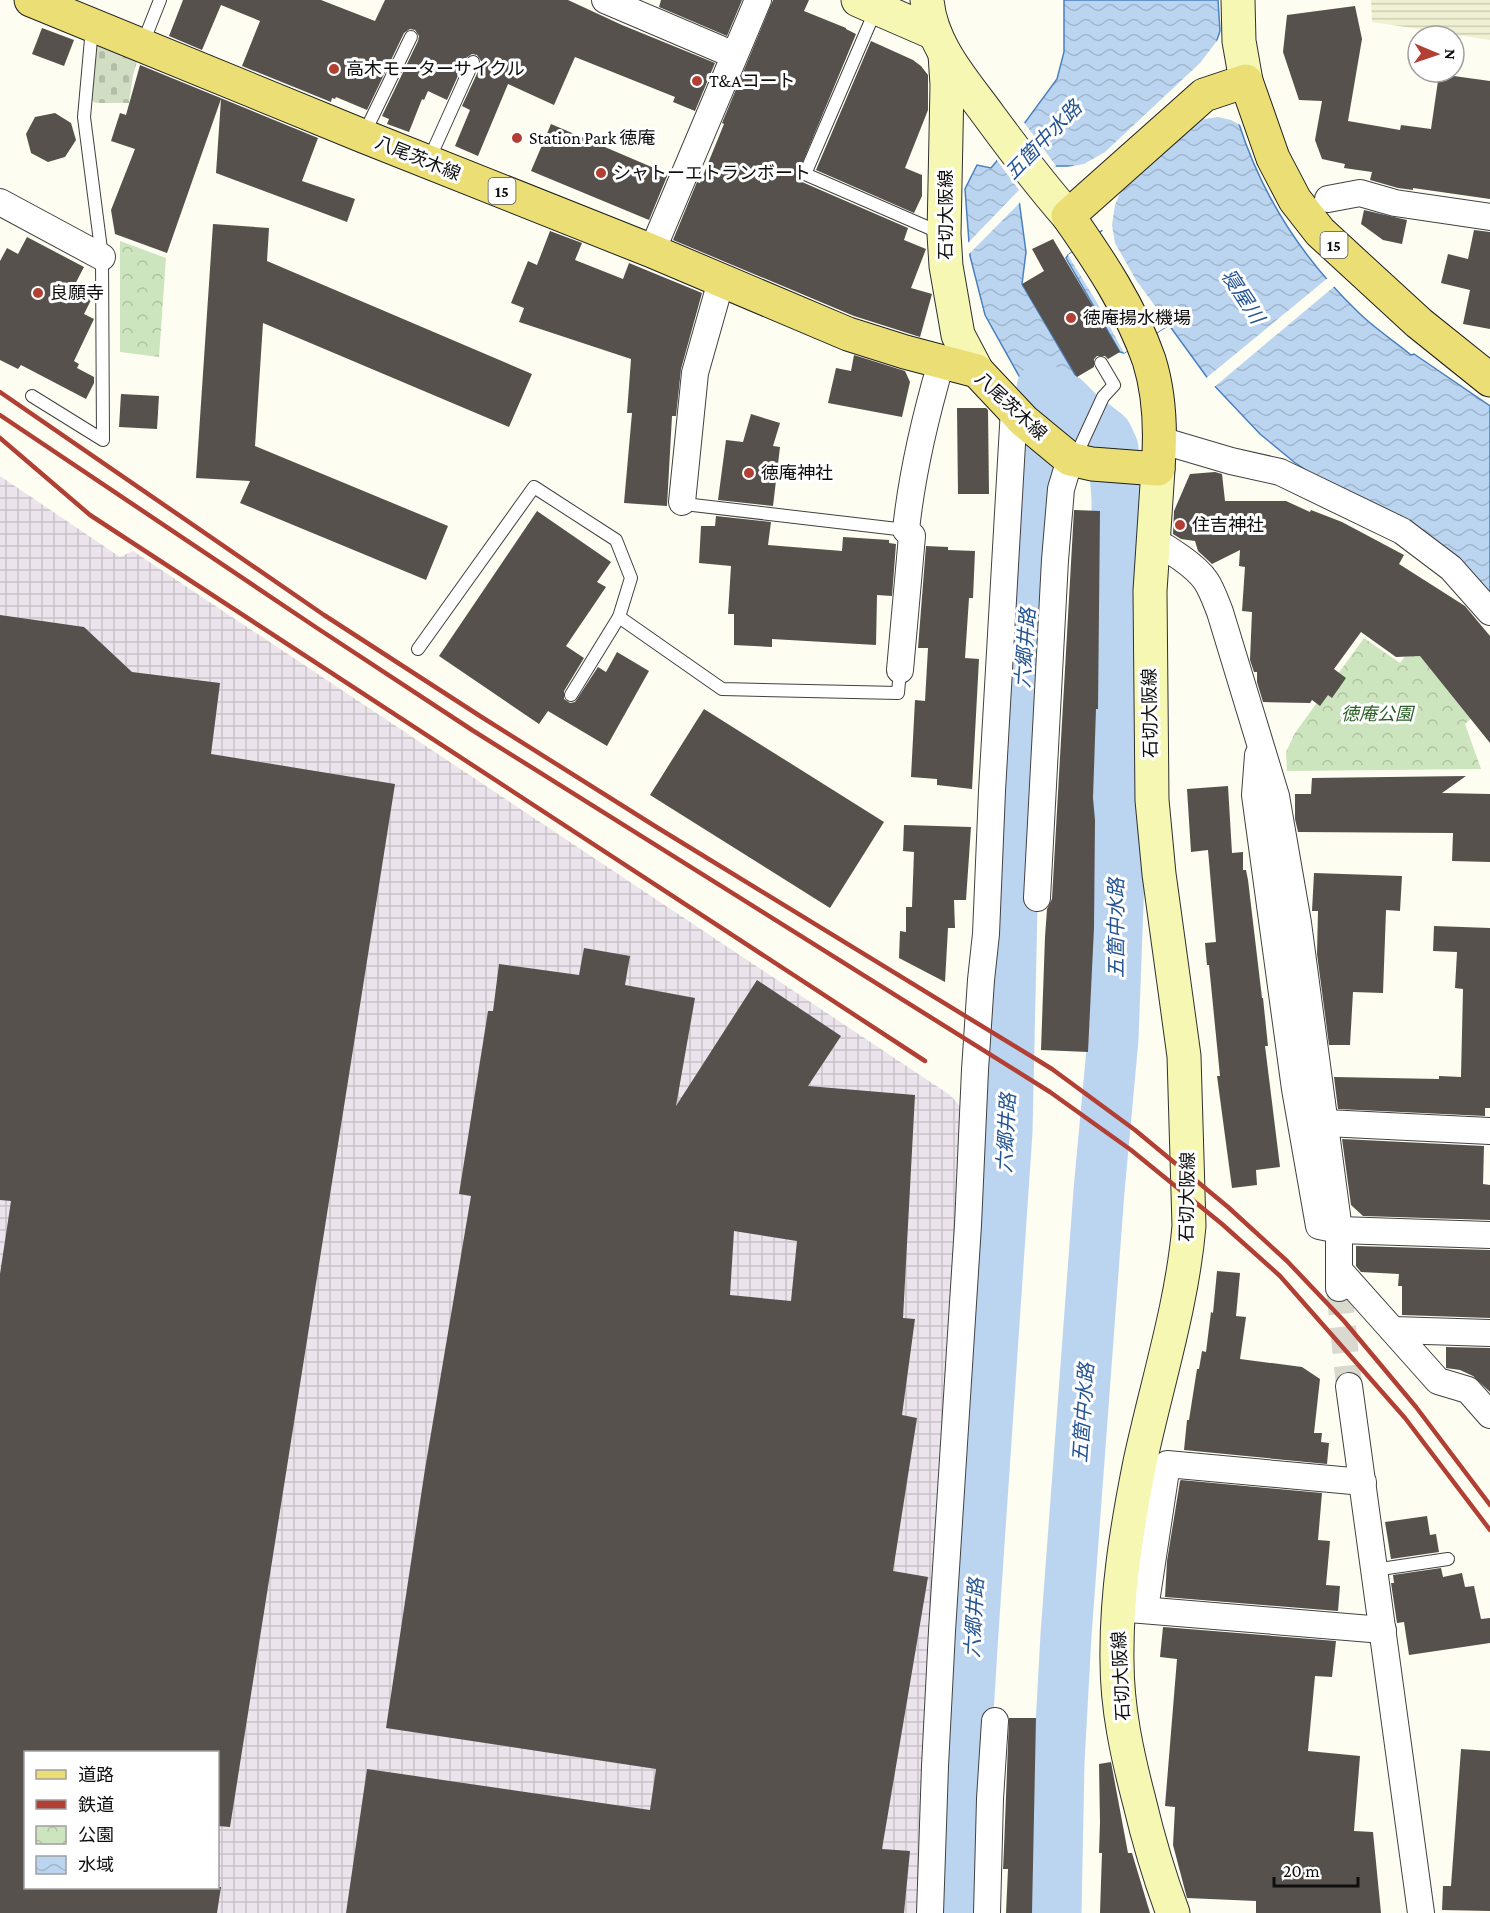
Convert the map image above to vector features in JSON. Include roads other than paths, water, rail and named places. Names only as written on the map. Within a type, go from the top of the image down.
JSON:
[{"type":"main road","name":"八尾茨木線","points":[[31,0],[92,27],[652,251],[848,334],[941,363],[977,371],[1019,415],[1077,457]]},
{"type":"main road","name":"石切大阪線","points":[[927,0],[940,43],[948,85],[944,234],[946,266],[958,335],[977,371]]},
{"type":"main road","points":[[1077,457],[1150,459],[1157,402],[1149,361],[1117,291],[1087,242],[1077,208],[1204,95],[1242,82],[1238,0]]},
{"type":"main road","points":[[867,4],[940,43]]},
{"type":"main road","name":"石切大阪線","points":[[940,43],[956,72],[1041,185],[1077,208]]},
{"type":"main road","name":"15","points":[[1242,82],[1273,158],[1295,200],[1320,232],[1419,323],[1490,380]]},
{"type":"main road","name":"石切大阪線","points":[[1150,459],[1152,540],[1149,670],[1152,800],[1159,874],[1184,1056],[1189,1226],[1175,1312],[1128,1526],[1132,1609],[1118,1684],[1127,1752],[1153,1853],[1173,1913]]},
{"type":"street","points":[[605,0],[734,55]]},
{"type":"street","points":[[652,251],[758,0]]},
{"type":"street","points":[[1328,198],[1360,193],[1395,203],[1490,217]]},
{"type":"street","points":[[0,202],[102,257]]},
{"type":"street","points":[[682,502],[695,373],[721,281]]},
{"type":"street","points":[[900,670],[912,536],[906,530],[914,467],[941,363]]},
{"type":"street","points":[[930,1913],[934,1777],[968,1225],[975,1070],[986,934],[992,791],[1019,415]]},
{"type":"street","points":[[1037,898],[1055,560],[1061,489],[1077,457]]},
{"type":"street","points":[[1150,459],[1231,461],[1280,472],[1402,531],[1451,568],[1490,612]]},
{"type":"street","points":[[1152,540],[1166,547],[1204,578],[1208,584],[1220,612],[1276,796],[1299,923],[1326,1123],[1339,1230],[1339,1279],[1393,1330],[1438,1381],[1468,1390],[1490,1415]]},
{"type":"street","points":[[1259,740],[1255,795],[1294,1089],[1319,1226],[1339,1230],[1490,1235]]},
{"type":"street","points":[[1326,1123],[1490,1131]]},
{"type":"street","points":[[1393,1330],[1490,1333]]},
{"type":"street","points":[[1349,1386],[1421,1913]]},
{"type":"street","points":[[1363,1482],[1167,1464],[1132,1609],[1383,1630]]},
{"type":"street","points":[[987,1913],[988,1843],[995,1722]]},
{"type":"lane","points":[[142,46],[160,0]]},
{"type":"lane","points":[[867,4],[804,174],[944,234]]},
{"type":"lane","points":[[32,396],[103,440],[102,257],[84,117],[92,27]]},
{"type":"lane","points":[[363,136],[411,37]]},
{"type":"lane","points":[[428,162],[473,62]]},
{"type":"lane","points":[[1077,457],[1103,396],[1114,384],[1101,363]]},
{"type":"lane","points":[[418,649],[534,487],[616,540],[631,578],[619,617],[571,695]]},
{"type":"lane","points":[[682,502],[906,530]]},
{"type":"lane","points":[[619,617],[722,689],[898,693],[900,670]]},
{"type":"lane","points":[[1374,1570],[1448,1559]]},
{"type":"water","name":"寝屋川","points":[[1064,0],[1218,0],[1220,31],[1217,40],[1239,124],[1260,176],[1287,226],[1320,271],[1364,318],[1411,355],[1414,354],[1490,406],[1490,594],[1294,462],[1260,434],[1209,380],[1169,325],[1124,353],[1120,352],[1066,258],[1111,224],[1073,166],[1055,166],[1019,200],[1026,252],[1022,284],[1080,383],[1095,404],[1119,430],[1125,449],[1096,448],[1072,435],[1033,401],[985,315],[970,256],[965,189],[977,165],[991,168],[1057,79],[1064,52]]},
{"type":"waterway","name":"六郷井路","points":[[962,1913],[965,1761],[1007,1132],[1012,907],[1022,702],[1037,475],[1048,418],[1042,388]]},
{"type":"waterway","name":"五箇中水路","points":[[1056,1913],[1059,1762],[1066,1635],[1099,1191],[1113,1039],[1119,878],[1117,498],[1113,448],[1107,435],[1065,399]]},
{"type":"tunnel","points":[[1339,1288],[1349,1386]]},
{"type":"railway","points":[[0,392],[324,615],[658,828],[1052,1069],[1135,1130],[1228,1207],[1287,1261],[1344,1321],[1416,1407],[1490,1505]]},
{"type":"railway","points":[[0,415],[472,730],[1050,1092],[1131,1150],[1222,1224],[1280,1276],[1405,1418],[1490,1530]]},
{"type":"railway","points":[[0,438],[90,515],[925,1061]]},
{"type":"place","name":"高木モーターサイクル","points":[[334,69]]},
{"type":"place","name":"T&Aコート","points":[[697,81]]},
{"type":"place","name":"Station Park 徳庵","points":[[517,138]]},
{"type":"place","name":"シャトーエトランボート","points":[[601,173]]},
{"type":"place","name":"良願寺","points":[[38,293]]},
{"type":"place","name":"徳庵揚水機場","points":[[1071,318]]},
{"type":"place","name":"徳庵神社","points":[[749,473]]},
{"type":"place","name":"住吉神社","points":[[1180,525]]},
{"type":"park label","name":"徳庵公園","points":[[1377,714]]}]
